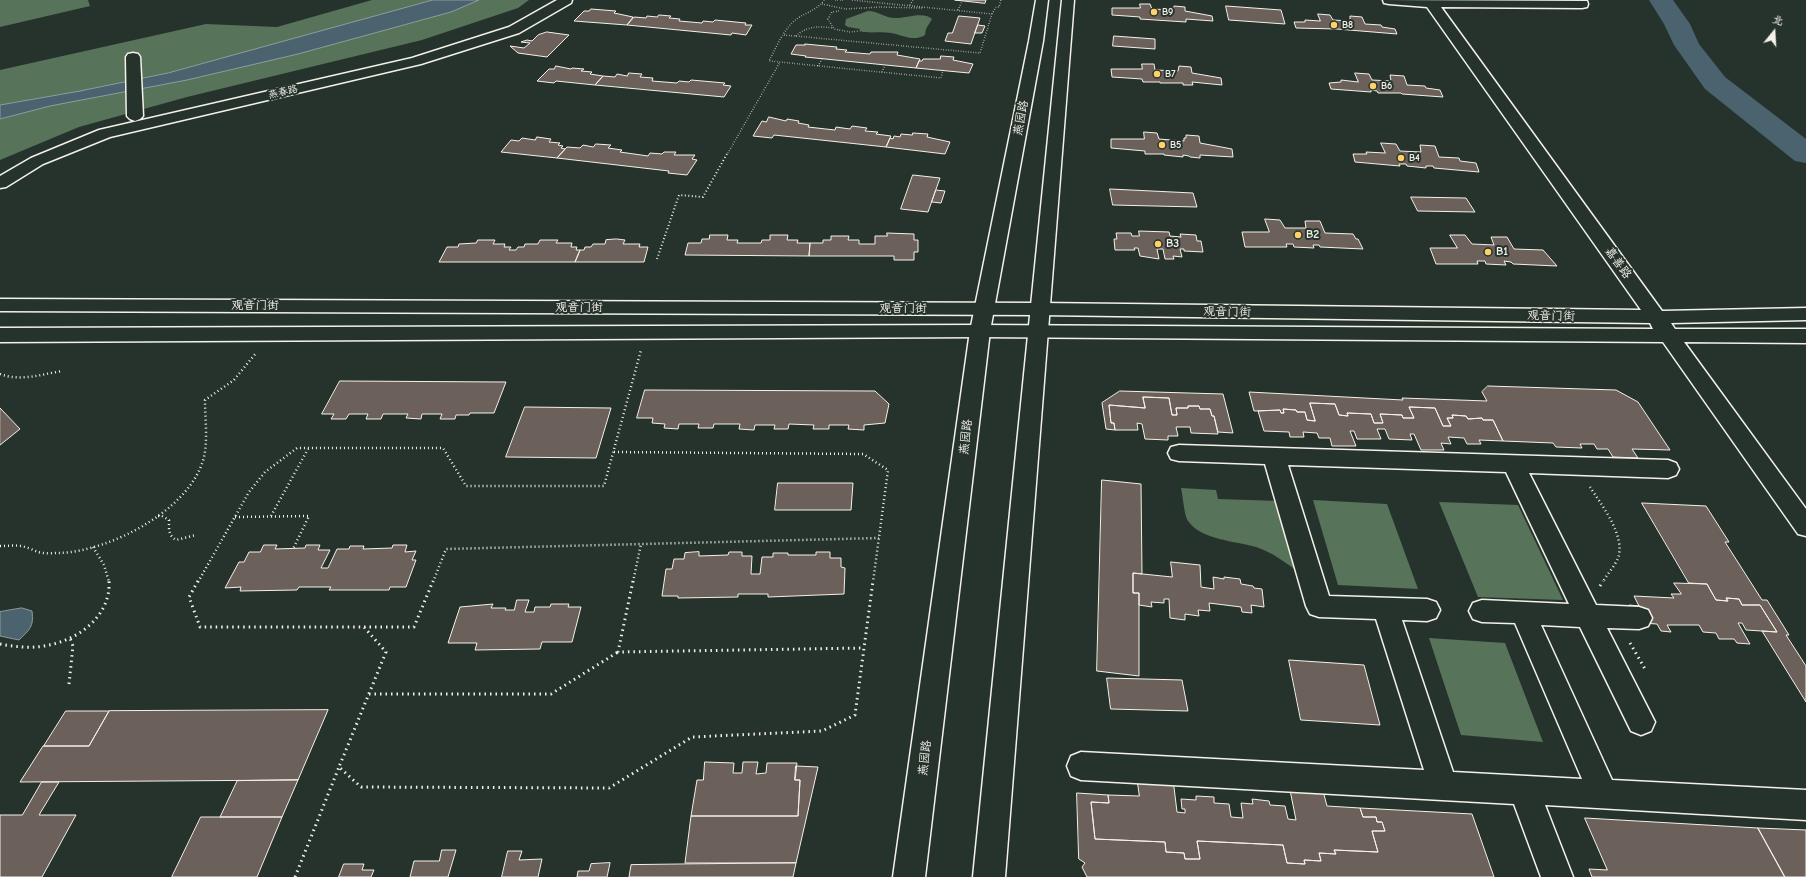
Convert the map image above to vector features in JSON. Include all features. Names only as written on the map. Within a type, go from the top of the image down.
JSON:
[{"type":"street","name":"燕春路","points":[[0,172],[54,144],[118,120],[463,35],[539,5],[545,0]]},
{"type":"street","name":"燕春路","points":[[0,184],[37,161],[105,133],[416,61],[514,30],[566,0]]},
{"type":"street","name":"燕园路","points":[[909,877],[980,331],[1036,40],[1042,0]]},
{"type":"street","points":[[989,877],[1068,0]]},
{"type":"street","points":[[1389,0],[1582,4]]},
{"type":"street","name":"嘉善路","points":[[1430,1],[1806,527]]},
{"type":"street","points":[[133,57],[135,116]]},
{"type":"street","name":"观音门街","points":[[0,305],[1040,309],[1656,317],[1806,314]]},
{"type":"street","name":"观音门街","points":[[0,335],[980,331],[1806,336]]},
{"type":"street","points":[[1179,453],[1668,469]]},
{"type":"street","points":[[1274,455],[1319,606],[1427,610]]},
{"type":"street","points":[[1514,464],[1641,722]]},
{"type":"street","points":[[1385,608],[1443,785]]},
{"type":"street","points":[[1482,611],[1628,618]]},
{"type":"street","points":[[1523,613],[1603,794]]},
{"type":"street","points":[[1081,766],[1806,805]]},
{"type":"street","points":[[1524,790],[1557,877]]},
{"type":"path","points":[[824,0],[820,8],[797,18],[784,35],[769,61],[941,78],[943,70]]},
{"type":"path","points":[[835,0],[843,0]]},
{"type":"path","points":[[851,0],[992,14]]},
{"type":"path","points":[[910,5],[913,0]]},
{"type":"path","points":[[784,35],[980,53],[992,14],[996,6],[998,7],[1001,0]]},
{"type":"path","points":[[958,10],[962,1]]},
{"type":"path","points":[[822,4],[830,8],[850,11],[877,7],[932,7]]},
{"type":"path","points":[[834,28],[828,20],[832,12],[841,10]]},
{"type":"path","points":[[796,36],[800,32],[819,27],[834,28],[850,32],[859,31]]},
{"type":"path","points":[[818,66],[822,59]]},
{"type":"path","points":[[657,259],[679,195],[703,197],[780,62]]},
{"type":"path","points":[[882,72],[885,65]]},
{"type":"path","points":[[646,332],[604,486],[466,486],[443,448],[297,448],[265,472],[249,492],[189,597],[200,627],[414,627],[446,549],[879,538]]},
{"type":"path","points":[[0,546],[22,546],[40,552],[59,553],[79,551],[93,547],[136,529],[174,503],[193,481],[202,466],[207,429],[204,415],[205,400],[227,387],[238,377],[268,334]]},
{"type":"path","points":[[0,374],[12,379],[24,379],[63,370]]},
{"type":"path","points":[[270,517],[308,448]]},
{"type":"path","points":[[339,767],[361,787],[609,788],[692,737],[822,732],[855,714],[888,470],[863,454],[614,452]]},
{"type":"path","points":[[1579,466],[1614,524],[1618,541],[1618,557],[1600,586],[1628,618],[1645,669]]},
{"type":"path","points":[[157,516],[162,516],[169,520],[169,532],[171,537],[176,540],[196,535]]},
{"type":"path","points":[[235,517],[309,516],[293,549]]},
{"type":"path","points":[[618,652],[641,544]]},
{"type":"path","points":[[0,644],[37,647],[55,644],[70,638],[90,624],[103,608],[108,598],[109,587],[107,572],[93,547]]},
{"type":"path","points":[[295,877],[386,652],[364,627]]},
{"type":"path","points":[[69,684],[73,646],[70,638]]},
{"type":"path","points":[[369,694],[550,694],[618,652],[864,648]]},
{"type":"green space","points":[[0,0],[88,0],[90,6],[0,27]]},
{"type":"green space","points":[[372,0],[529,0],[518,8],[422,40],[187,97],[79,127],[0,160],[0,70],[206,24],[277,27]]},
{"type":"green space","points":[[868,11],[891,18],[924,15],[932,19],[926,29],[925,35],[917,38],[887,32],[863,32],[859,31],[860,29],[845,25],[846,19]]},
{"type":"green space","points":[[1181,488],[1216,490],[1218,499],[1279,501],[1301,574],[1280,559],[1262,549],[1219,539],[1201,532],[1194,527],[1187,518]]},
{"type":"green space","points":[[1313,500],[1387,504],[1418,589],[1338,585]]},
{"type":"green space","points":[[1439,502],[1518,505],[1563,600],[1478,597]]},
{"type":"green space","points":[[1429,638],[1505,643],[1543,742],[1461,735]]},
{"type":"water","points":[[433,0],[479,0],[451,12],[298,54],[187,80],[50,106],[0,119],[0,105],[80,91],[168,73]]},
{"type":"water","points":[[22,608],[32,611],[32,624],[28,630],[19,640],[0,636],[0,612]]},
{"type":"building","points":[[955,0],[986,0],[985,3]]},
{"type":"building","name":"B9","points":[[1140,4],[1150,4],[1152,9],[1173,10],[1174,6],[1185,7],[1185,11],[1212,16],[1213,21],[1186,19],[1186,22],[1140,19],[1140,17],[1112,15],[1112,8],[1140,8]]},
{"type":"building","points":[[1226,6],[1281,10],[1285,24],[1229,20]]},
{"type":"building","points":[[591,9],[616,11],[614,13],[633,17],[627,25],[574,21],[584,11],[589,11]]},
{"type":"building","name":"B8","points":[[1318,14],[1330,15],[1333,20],[1350,21],[1350,16],[1362,17],[1365,24],[1381,25],[1382,27],[1395,29],[1397,34],[1337,29],[1296,28],[1294,22],[1305,22],[1305,20],[1320,21]]},
{"type":"building","points":[[659,15],[671,16],[669,18],[680,19],[679,21],[702,23],[703,21],[713,22],[715,20],[752,25],[746,35],[732,33],[731,35],[627,25],[634,17],[646,18],[647,16],[657,17]]},
{"type":"building","points":[[959,16],[980,18],[971,44],[945,41],[948,33],[952,33]]},
{"type":"building","points":[[978,25],[985,26],[982,33],[975,33]]},
{"type":"building","points":[[547,32],[569,35],[547,57],[518,53],[510,46],[524,48],[530,43],[521,42],[527,40],[532,41],[538,35]]},
{"type":"building","points":[[1114,36],[1155,39],[1155,49],[1113,46]]},
{"type":"building","points":[[805,44],[837,47],[836,49],[847,50],[845,52],[870,54],[871,52],[898,52],[897,55],[920,59],[916,68],[805,57],[806,56],[791,54],[796,45]]},
{"type":"building","points":[[941,56],[954,57],[953,60],[973,64],[969,73],[916,68],[919,61],[922,61],[923,59],[940,59]]},
{"type":"building","name":"B7","points":[[1142,64],[1154,64],[1155,70],[1178,71],[1179,66],[1191,67],[1192,73],[1221,78],[1222,85],[1192,82],[1193,85],[1183,85],[1183,83],[1143,82],[1142,79],[1112,77],[1111,69],[1142,69]]},
{"type":"building","points":[[556,66],[571,69],[584,69],[581,71],[592,72],[590,74],[603,76],[595,85],[556,81],[554,83],[537,81],[549,69],[554,69]]},
{"type":"building","points":[[629,73],[642,74],[640,77],[653,78],[652,81],[677,83],[679,81],[689,82],[691,80],[725,83],[723,85],[731,86],[724,97],[595,85],[603,76],[615,77],[617,74],[627,76]]},
{"type":"building","name":"B6","points":[[1355,73],[1369,74],[1372,80],[1391,81],[1390,75],[1404,76],[1407,85],[1425,86],[1426,88],[1440,90],[1443,97],[1401,93],[1378,93],[1377,91],[1371,90],[1371,92],[1331,89],[1329,83],[1341,82],[1341,80],[1358,82]]},
{"type":"building","points":[[769,117],[786,121],[787,119],[799,121],[798,123],[809,125],[808,127],[835,130],[836,127],[850,129],[852,126],[867,128],[865,131],[878,132],[876,134],[891,136],[886,147],[774,135],[772,138],[753,136],[762,121],[766,122]]},
{"type":"building","name":"B5","points":[[1144,132],[1157,133],[1159,139],[1184,141],[1186,135],[1199,136],[1200,143],[1232,149],[1233,157],[1200,155],[1200,158],[1183,155],[1183,157],[1164,154],[1145,154],[1145,151],[1111,148],[1111,139],[1144,139]]},
{"type":"building","points":[[913,133],[928,134],[927,137],[950,142],[945,154],[886,147],[890,138],[893,139],[894,136],[900,137],[901,134],[912,135]]},
{"type":"building","points":[[537,137],[551,139],[549,142],[560,143],[558,145],[563,146],[561,148],[565,149],[557,158],[501,152],[511,140],[519,141],[522,138],[535,140]]},
{"type":"building","name":"B4","points":[[1381,143],[1396,144],[1400,151],[1421,152],[1420,145],[1435,146],[1439,157],[1459,158],[1460,161],[1476,163],[1479,172],[1434,168],[1433,166],[1426,166],[1426,168],[1407,166],[1406,164],[1399,164],[1400,166],[1355,162],[1353,154],[1367,154],[1366,152],[1385,153]]},
{"type":"building","points":[[596,144],[611,145],[608,148],[622,150],[620,152],[648,156],[650,153],[662,154],[664,152],[676,152],[674,155],[695,155],[692,159],[697,160],[687,175],[668,173],[669,171],[557,158],[567,147],[580,148],[583,145],[593,147]]},
{"type":"building","points":[[913,175],[940,178],[928,212],[901,209]]},
{"type":"building","points":[[1110,189],[1193,193],[1197,207],[1113,205]]},
{"type":"building","points":[[936,190],[945,191],[941,203],[932,202]]},
{"type":"building","points":[[1411,197],[1466,198],[1475,212],[1418,211]]},
{"type":"building","name":"B2","points":[[1265,219],[1280,220],[1285,228],[1306,228],[1305,221],[1320,221],[1325,233],[1353,234],[1356,239],[1358,239],[1363,249],[1320,247],[1319,245],[1313,245],[1314,248],[1294,247],[1293,244],[1286,244],[1287,247],[1245,247],[1242,232],[1269,232]]},
{"type":"building","name":"B3","points":[[1139,231],[1169,232],[1170,236],[1181,237],[1180,234],[1196,235],[1197,241],[1201,241],[1203,252],[1184,251],[1184,249],[1180,249],[1182,257],[1173,256],[1174,259],[1165,259],[1163,249],[1157,249],[1159,259],[1140,256],[1138,248],[1134,248],[1135,250],[1115,250],[1114,239],[1117,239],[1116,233],[1131,233],[1132,236],[1139,236]]},
{"type":"building","points":[[887,233],[914,234],[914,240],[918,240],[918,252],[914,252],[914,260],[894,260],[894,256],[809,256],[810,243],[823,243],[823,240],[831,240],[831,236],[849,236],[848,240],[859,240],[859,244],[875,244],[875,236],[887,236]]},
{"type":"building","points":[[710,235],[728,235],[727,240],[738,240],[737,243],[761,243],[762,240],[770,240],[770,235],[788,235],[787,240],[798,240],[797,243],[810,243],[809,256],[685,255],[688,243],[701,243],[702,239],[709,239]]},
{"type":"building","name":"B1","points":[[1450,235],[1465,235],[1472,244],[1494,245],[1491,237],[1507,237],[1514,249],[1543,250],[1557,266],[1513,264],[1511,262],[1504,261],[1506,265],[1486,264],[1485,261],[1477,261],[1478,264],[1436,264],[1430,248],[1457,248]]},
{"type":"building","points":[[478,240],[495,240],[493,244],[505,244],[504,247],[511,247],[509,250],[516,250],[518,247],[524,247],[525,244],[538,244],[540,240],[558,240],[556,243],[572,243],[571,247],[577,247],[576,250],[580,250],[575,262],[439,262],[447,247],[458,247],[459,244],[476,243]]},
{"type":"building","points":[[606,240],[625,240],[623,244],[640,244],[639,247],[648,247],[644,262],[575,262],[580,250],[584,250],[585,247],[591,247],[593,244],[605,244]]},
{"type":"building","points":[[340,381],[506,382],[494,413],[470,413],[469,415],[456,415],[455,419],[440,419],[442,414],[422,414],[421,419],[406,418],[408,414],[383,414],[381,419],[366,419],[368,414],[349,414],[346,419],[331,419],[334,414],[322,414]]},
{"type":"building","points":[[1488,386],[1616,390],[1638,402],[1670,450],[1632,449],[1638,458],[1613,457],[1608,449],[1597,449],[1594,444],[1580,444],[1582,448],[1556,447],[1553,443],[1503,441],[1493,420],[1483,420],[1482,418],[1468,419],[1466,416],[1452,415],[1453,418],[1447,418],[1451,426],[1443,426],[1435,408],[1409,407],[1414,418],[1403,418],[1402,415],[1380,414],[1383,423],[1374,423],[1371,414],[1347,413],[1348,416],[1339,415],[1335,404],[1310,403],[1315,421],[1307,420],[1305,412],[1297,412],[1296,410],[1283,409],[1284,413],[1281,413],[1280,410],[1254,411],[1249,392],[1403,400],[1402,398],[1487,401],[1482,392]]},
{"type":"building","points":[[645,390],[875,391],[889,404],[885,423],[864,425],[864,430],[848,429],[849,425],[829,425],[829,429],[813,429],[814,425],[789,424],[788,429],[774,429],[775,425],[755,425],[754,430],[739,429],[740,424],[714,424],[713,428],[698,428],[699,424],[679,424],[678,429],[664,428],[665,424],[652,423],[653,418],[637,418]]},
{"type":"building","points":[[1120,391],[1223,394],[1233,433],[1218,432],[1214,416],[1212,416],[1210,409],[1200,409],[1199,406],[1188,406],[1188,408],[1176,408],[1177,415],[1172,415],[1169,398],[1143,397],[1145,408],[1109,405],[1111,423],[1114,423],[1115,430],[1106,429],[1102,403]]},
{"type":"building","points":[[1143,397],[1169,398],[1172,415],[1177,415],[1176,408],[1188,408],[1188,406],[1199,406],[1200,409],[1210,409],[1212,416],[1214,416],[1218,434],[1191,433],[1190,427],[1176,427],[1178,436],[1168,436],[1168,440],[1145,439],[1142,424],[1137,423],[1138,430],[1115,430],[1114,423],[1111,423],[1109,405],[1145,408]]},
{"type":"building","points":[[1310,403],[1335,404],[1339,415],[1348,416],[1347,413],[1371,414],[1374,423],[1383,423],[1380,414],[1402,415],[1403,418],[1414,418],[1409,407],[1435,408],[1443,426],[1451,426],[1447,418],[1453,418],[1452,415],[1466,416],[1468,419],[1482,418],[1483,420],[1493,420],[1503,441],[1479,440],[1481,444],[1467,444],[1464,438],[1448,437],[1451,444],[1441,443],[1444,450],[1421,450],[1414,434],[1410,434],[1412,440],[1389,439],[1385,429],[1377,429],[1381,439],[1357,439],[1354,431],[1350,431],[1356,446],[1332,446],[1330,438],[1319,438],[1317,433],[1303,432],[1304,437],[1290,437],[1289,432],[1264,431],[1258,411],[1280,410],[1281,413],[1284,413],[1283,409],[1296,410],[1297,412],[1305,412],[1307,420],[1315,421]]},
{"type":"building","points":[[525,407],[611,408],[596,458],[506,457]]},
{"type":"building","points":[[0,408],[20,429],[0,445]]},
{"type":"building","points":[[1102,480],[1141,484],[1142,574],[1133,573],[1133,593],[1139,593],[1139,676],[1097,671]]},
{"type":"building","points":[[778,483],[853,483],[851,510],[775,510]]},
{"type":"building","points":[[1642,503],[1706,506],[1729,542],[1725,542],[1762,600],[1767,600],[1789,635],[1786,635],[1806,666],[1806,702],[1762,631],[1777,632],[1760,605],[1742,605],[1739,599],[1726,598],[1728,601],[1716,600],[1707,584],[1689,583]]},
{"type":"building","points":[[264,545],[277,545],[275,549],[305,548],[306,545],[320,545],[318,550],[330,550],[321,568],[328,568],[337,549],[349,549],[350,546],[364,546],[363,549],[392,548],[393,545],[407,545],[405,552],[416,551],[412,560],[416,560],[406,587],[390,587],[389,590],[329,590],[331,587],[299,587],[297,590],[240,591],[241,587],[225,588],[239,562],[244,562],[249,552],[260,552]]},
{"type":"building","points":[[699,552],[699,556],[728,555],[729,552],[742,552],[742,556],[752,556],[751,574],[760,574],[762,557],[773,557],[773,553],[788,553],[788,555],[816,555],[816,552],[830,552],[830,558],[841,558],[841,567],[845,568],[844,594],[768,597],[768,594],[738,594],[738,597],[678,598],[678,596],[662,596],[666,569],[672,569],[674,559],[684,559],[685,553]]},
{"type":"building","points":[[1171,562],[1200,565],[1201,587],[1214,589],[1213,577],[1224,579],[1224,577],[1240,579],[1241,584],[1262,589],[1264,607],[1251,605],[1252,613],[1242,612],[1241,607],[1209,603],[1210,611],[1198,610],[1199,616],[1185,614],[1185,620],[1170,618],[1169,599],[1164,599],[1164,603],[1151,602],[1152,607],[1139,605],[1139,593],[1133,593],[1133,573],[1172,577]]},
{"type":"building","points":[[1674,583],[1707,584],[1716,600],[1728,601],[1726,598],[1739,599],[1742,605],[1760,605],[1777,632],[1746,630],[1742,623],[1738,623],[1750,644],[1737,643],[1734,639],[1719,639],[1716,633],[1703,632],[1699,625],[1667,625],[1671,632],[1661,631],[1657,624],[1642,623],[1629,605],[1639,606],[1634,596],[1674,598],[1671,594],[1681,594]]},
{"type":"building","points":[[517,600],[529,600],[525,612],[534,612],[535,607],[550,607],[551,604],[569,604],[568,607],[581,607],[572,642],[542,642],[540,649],[475,650],[477,643],[448,643],[460,607],[493,604],[491,608],[506,608],[505,610],[514,610]]},
{"type":"building","points":[[1289,660],[1364,665],[1380,725],[1301,720]]},
{"type":"building","points":[[1107,678],[1182,680],[1188,711],[1111,709]]},
{"type":"building","points":[[328,710],[298,780],[20,782],[43,746],[89,746],[109,711]]},
{"type":"building","points":[[66,711],[109,711],[89,746],[44,746]]},
{"type":"building","points":[[705,762],[734,763],[733,773],[742,773],[743,762],[758,762],[756,774],[766,773],[767,763],[797,763],[795,780],[800,780],[798,816],[691,816],[697,780],[703,780]]},
{"type":"building","points":[[796,766],[818,767],[796,863],[685,863],[691,816],[798,816],[800,780],[795,780]]},
{"type":"building","points":[[1137,777],[1173,779],[1177,812],[1185,813],[1185,809],[1182,809],[1181,799],[1196,800],[1196,796],[1214,797],[1214,803],[1229,804],[1231,817],[1243,818],[1241,803],[1253,804],[1252,799],[1269,801],[1270,805],[1285,806],[1288,819],[1296,820],[1289,785],[1322,787],[1327,806],[1360,808],[1363,817],[1376,817],[1377,822],[1382,822],[1385,831],[1372,831],[1378,852],[1334,850],[1336,854],[1319,853],[1321,861],[1304,860],[1305,864],[1287,863],[1283,845],[1197,841],[1200,859],[1185,859],[1184,853],[1166,852],[1165,842],[1095,839],[1091,802],[1109,803],[1108,795],[1139,796]]},
{"type":"building","points":[[298,780],[282,817],[220,817],[237,781]]},
{"type":"building","points":[[42,782],[59,782],[39,815],[76,815],[42,877],[0,877],[0,815],[22,815]]},
{"type":"building","points":[[1077,793],[1108,795],[1109,803],[1091,802],[1095,839],[1165,842],[1166,852],[1184,853],[1185,859],[1200,859],[1197,841],[1283,845],[1287,863],[1305,864],[1304,860],[1321,861],[1319,853],[1336,854],[1334,850],[1378,852],[1372,831],[1385,831],[1382,822],[1377,822],[1376,817],[1363,817],[1360,808],[1472,814],[1494,877],[1087,877],[1082,867],[1085,863],[1079,859]]},
{"type":"building","points":[[201,817],[282,817],[257,877],[172,877]]},
{"type":"building","points":[[1585,818],[1758,828],[1785,877],[1592,877],[1589,869],[1607,870]]},
{"type":"building","points":[[1758,828],[1806,830],[1806,877],[1785,877]]},
{"type":"building","points":[[442,850],[456,850],[448,877],[410,877],[414,861],[439,861]]},
{"type":"building","points":[[508,851],[522,851],[519,860],[542,859],[538,877],[502,877]]},
{"type":"building","points":[[610,863],[607,877],[577,877],[578,871],[589,871],[591,864]]},
{"type":"building","points":[[796,863],[793,877],[629,877],[631,865]]},
{"type":"building","points":[[344,864],[364,864],[362,870],[374,870],[371,877],[339,877]]},
{"type":"waterway","points":[[1661,0],[1677,24],[1687,45],[1715,83],[1806,154]]},
{"type":"place","name":"B9","points":[[1154,12]]},
{"type":"place","name":"B8","points":[[1334,25]]},
{"type":"place","name":"B7","points":[[1157,74]]},
{"type":"place","name":"B6","points":[[1373,86]]},
{"type":"place","name":"B5","points":[[1162,145]]},
{"type":"place","name":"B4","points":[[1401,158]]},
{"type":"place","name":"B2","points":[[1298,235]]},
{"type":"place","name":"B3","points":[[1158,244]]},
{"type":"place","name":"B1","points":[[1488,252]]}]
